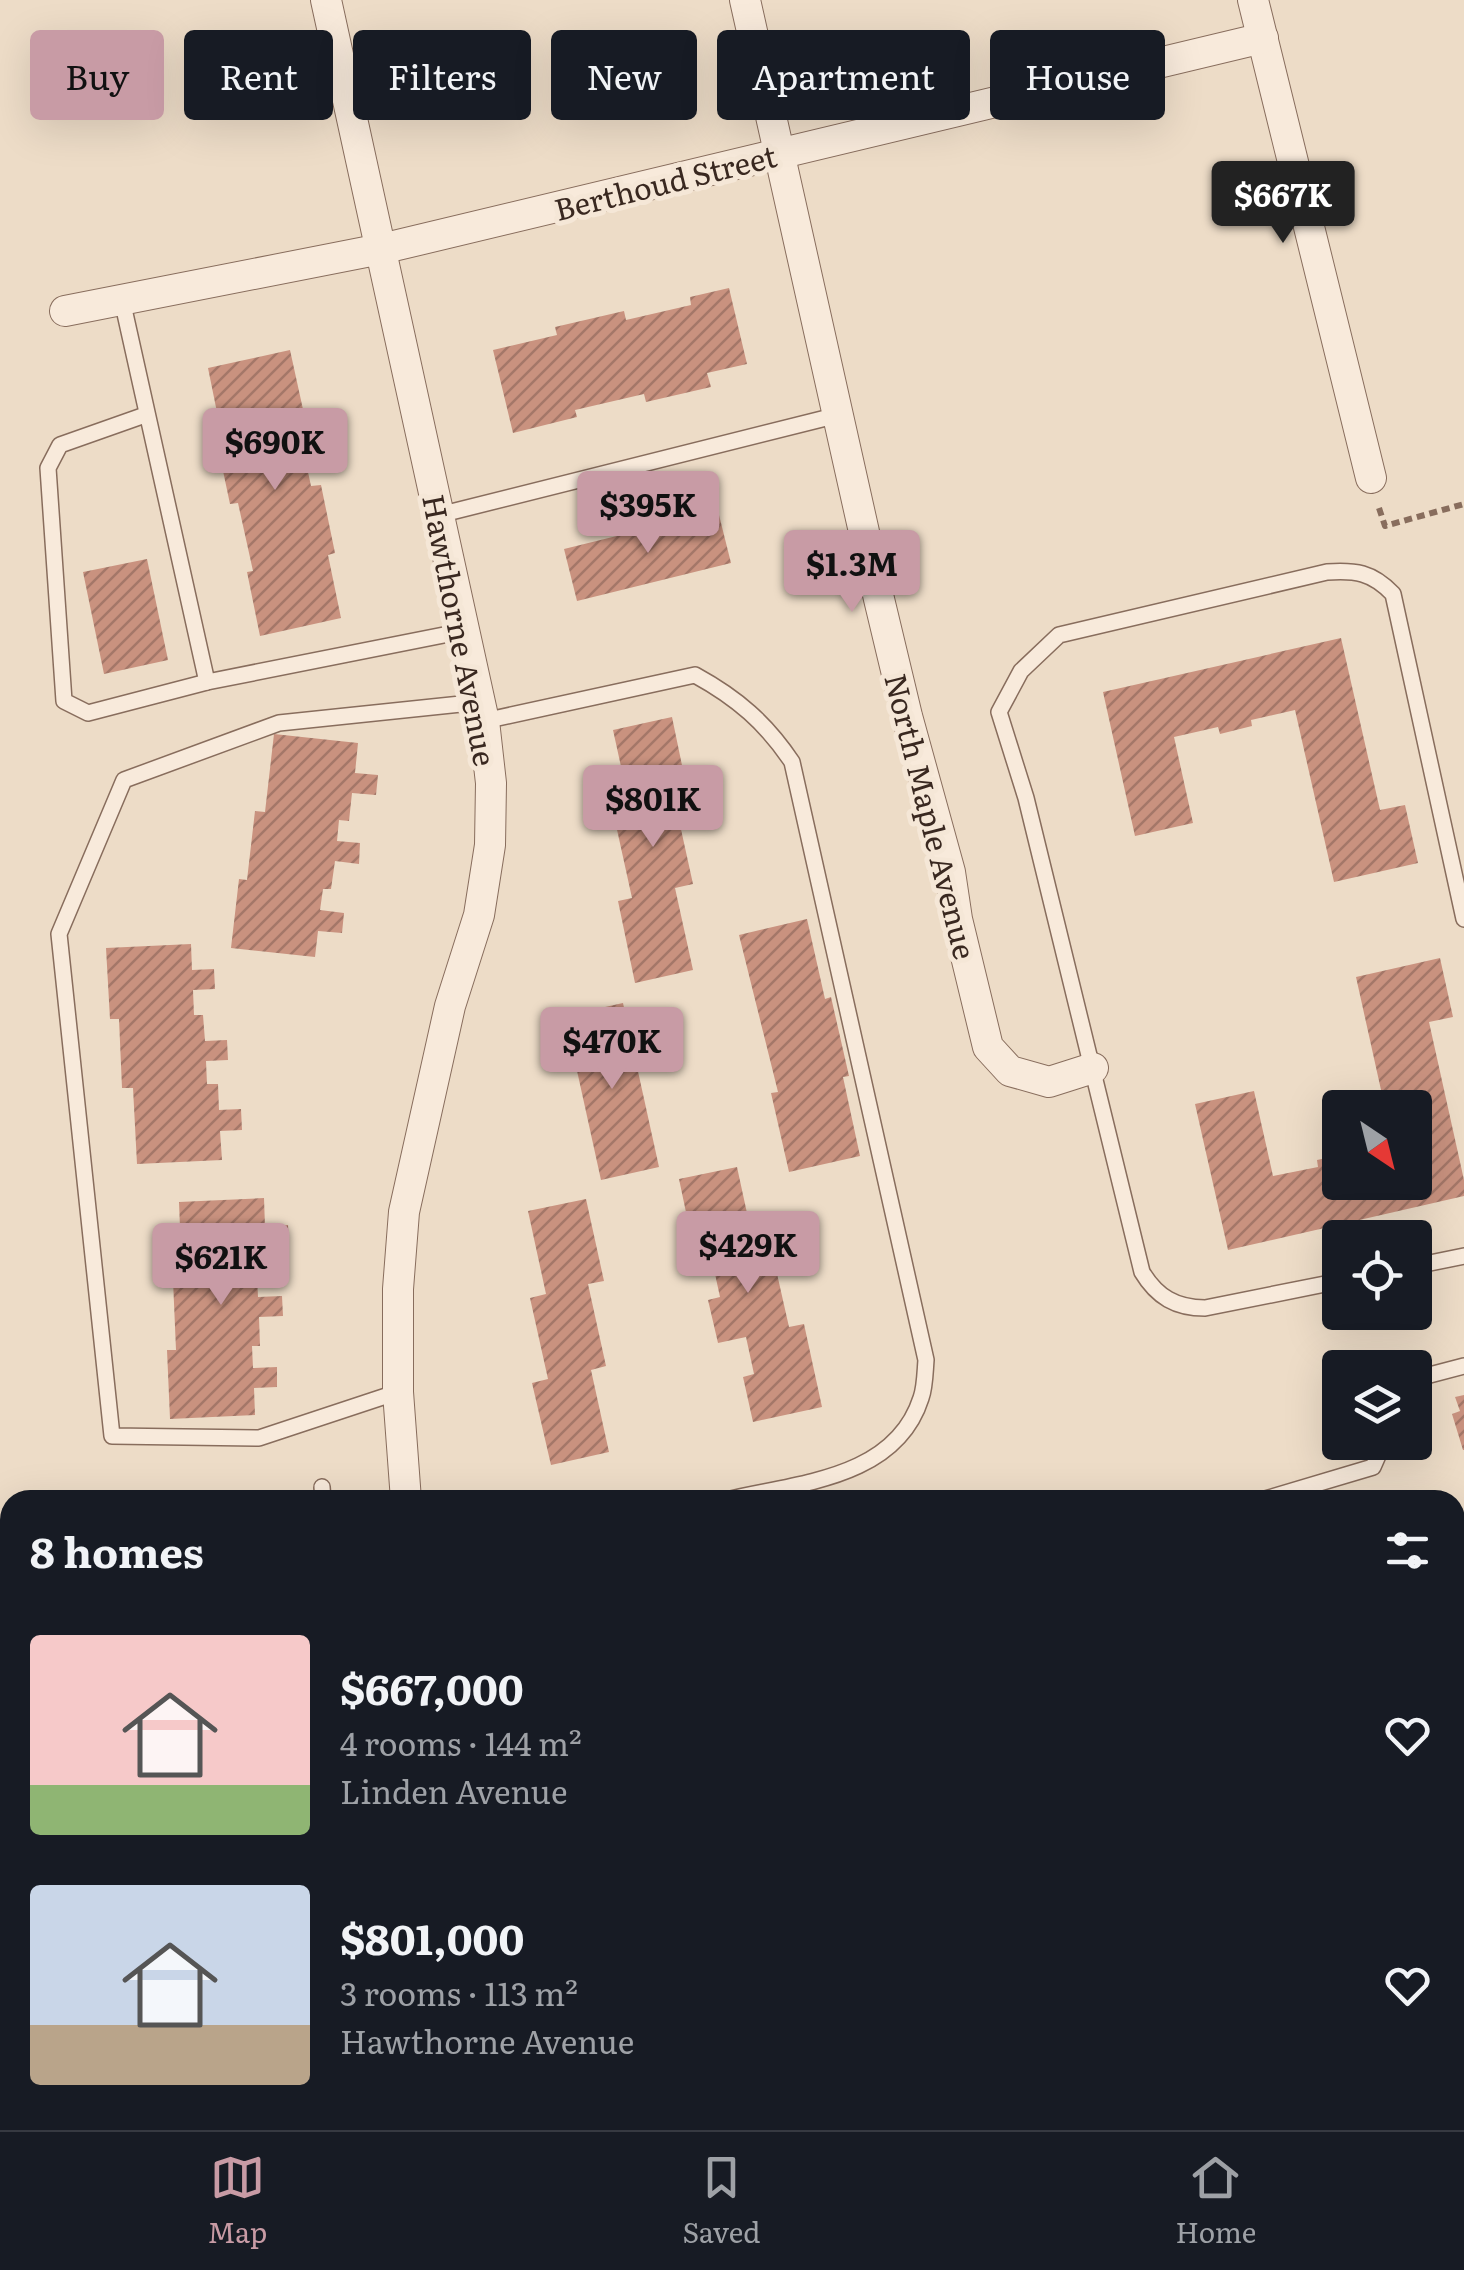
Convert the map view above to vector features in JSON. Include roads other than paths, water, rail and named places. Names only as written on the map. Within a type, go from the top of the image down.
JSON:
[{"type":"street","name":"Hawthorne Avenue","points":[[326,0],[482,712],[491,783],[490,846],[479,915],[450,1006],[404,1212],[398,1289],[398,1392],[405,1490]]},
{"type":"street","name":"North Maple Avenue","points":[[746,0],[907,716],[950,872],[957,919],[988,1047],[1010,1071],[1048,1082],[1093,1068]]},
{"type":"street","points":[[1253,0],[1371,478]]},
{"type":"street","name":"Berthoud Street","points":[[64,311],[381,249],[1262,38]]},
{"type":"lane","points":[[122,300],[207,682]]},
{"type":"lane","points":[[145,415],[60,444],[48,468],[64,702],[88,713],[207,682],[464,631]]},
{"type":"lane","points":[[440,515],[838,415]]},
{"type":"lane","points":[[1322,1285],[1206,1308],[1188,1308],[1166,1299],[1142,1272],[1026,798],[999,712],[1021,671],[1059,635],[1326,572],[1359,570],[1382,582],[1393,594],[1464,919]]},
{"type":"lane","points":[[398,1392],[259,1438],[112,1436],[59,934],[124,780],[279,723],[482,712],[695,675],[747,708],[776,738],[792,762],[926,1360],[921,1398],[906,1430],[896,1441],[863,1466],[766,1490]]},
{"type":"lane","points":[[1432,1263],[1464,1256]]},
{"type":"lane","points":[[1432,1374],[1464,1366]]},
{"type":"lane","points":[[1295,1490],[1372,1467],[1375,1460]]}]
